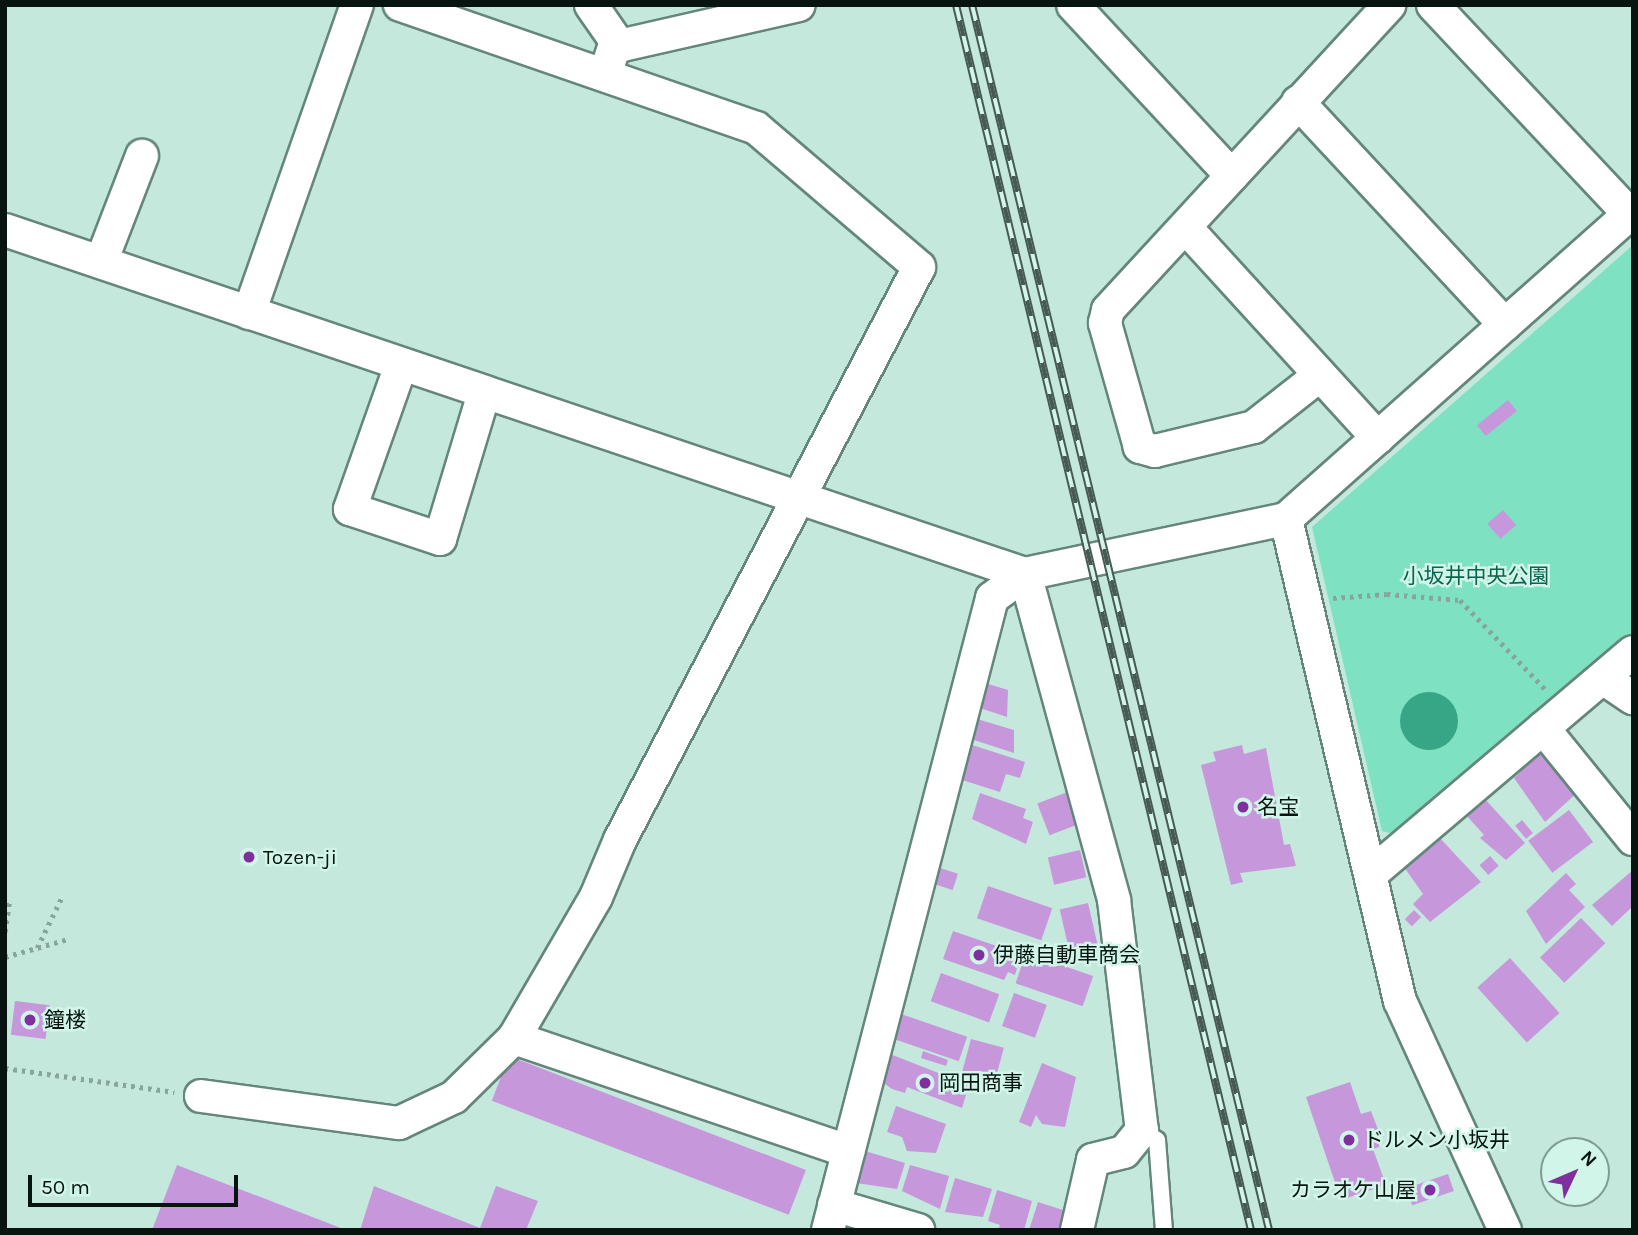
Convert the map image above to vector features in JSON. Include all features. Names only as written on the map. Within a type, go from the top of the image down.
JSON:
[{"type":"street","points":[[249,313],[357,5]]},
{"type":"street","points":[[201,1096],[399,1123],[454,1097],[514,1038],[596,897],[620,840],[805,495],[919,267],[771,136],[400,5]]},
{"type":"street","points":[[591,5],[616,41],[623,45],[799,5]]},
{"type":"street","points":[[1073,5],[1232,176]]},
{"type":"street","points":[[1320,375],[1254,427],[1155,452],[1140,447],[1105,323],[1108,310],[1187,229],[1298,102],[1389,5]]},
{"type":"street","points":[[918,1230],[831,1217],[992,598],[1025,574],[1286,519],[1631,213],[1433,5]]},
{"type":"street","points":[[605,78],[616,41]]},
{"type":"street","points":[[1298,102],[1505,325]]},
{"type":"street","points":[[101,262],[142,156]]},
{"type":"street","points":[[1187,229],[1378,438]]},
{"type":"street","points":[[5,230],[789,496],[805,495],[1025,574]]},
{"type":"street","points":[[401,365],[350,509],[440,539],[484,393]]},
{"type":"street","points":[[1286,519],[1400,1001],[1505,1230]]},
{"type":"street","points":[[1025,574],[1114,900],[1142,1130],[1124,1152],[1093,1160],[1076,1230]]},
{"type":"street","points":[[1371,874],[1633,652]]},
{"type":"street","points":[[1603,678],[1633,698]]},
{"type":"street","points":[[1554,719],[1633,839]]},
{"type":"street","points":[[514,1038],[848,1151]]},
{"type":"lane","points":[[1142,1130],[1157,1140],[1164,1230]]},
{"type":"path","points":[[1307,606],[1387,594],[1460,600],[1554,719]]},
{"type":"path","points":[[37,948],[62,897]]},
{"type":"path","points":[[5,932],[9,902]]},
{"type":"path","points":[[5,957],[68,939]]},
{"type":"path","points":[[5,1068],[201,1096]]},
{"type":"green space","name":"小坂井中央公園","points":[[1633,245],[1633,632],[1396,835],[1382,831],[1312,527]]},
{"type":"shaded area","points":[[1429,692],[1445,697],[1453,705],[1458,721],[1453,737],[1445,745],[1429,750],[1413,745],[1405,737],[1400,721],[1405,705],[1413,697]]},
{"type":"building","points":[[1508,400],[1517,411],[1486,436],[1477,425]]},
{"type":"building","points":[[1503,510],[1516,525],[1500,539],[1487,524]]},
{"type":"building","points":[[985,683],[1008,690],[1007,717],[980,708]]},
{"type":"building","points":[[977,719],[1014,730],[1014,753],[971,739]]},
{"type":"building","points":[[969,744],[1025,762],[1020,778],[1006,774],[1000,792],[959,779]]},
{"type":"building","name":"名宝","points":[[1242,745],[1244,754],[1266,748],[1284,845],[1290,844],[1296,866],[1240,873],[1243,882],[1231,885],[1201,765],[1216,761],[1213,752]]},
{"type":"building","points":[[1542,751],[1579,791],[1545,822],[1514,778]]},
{"type":"building","points":[[1070,791],[1082,823],[1050,835],[1037,804]]},
{"type":"building","points":[[980,793],[1026,809],[1023,818],[1033,822],[1026,844],[972,819]]},
{"type":"building","points":[[1484,798],[1525,843],[1506,860],[1480,838],[1484,835],[1466,815]]},
{"type":"building","points":[[1569,810],[1593,842],[1552,873],[1528,841]]},
{"type":"building","points":[[1522,820],[1533,833],[1526,839],[1515,826]]},
{"type":"building","points":[[1438,836],[1481,882],[1430,922],[1413,904],[1423,894],[1404,867]]},
{"type":"building","points":[[1080,850],[1086,877],[1054,885],[1048,857]]},
{"type":"building","points":[[1490,856],[1499,866],[1488,875],[1480,865]]},
{"type":"building","points":[[937,867],[958,874],[953,890],[932,883]]},
{"type":"building","points":[[1633,870],[1633,906],[1612,926],[1592,905]]},
{"type":"building","points":[[1566,873],[1576,884],[1569,890],[1585,907],[1546,944],[1526,911]]},
{"type":"building","points":[[988,886],[1052,908],[1041,940],[977,918]]},
{"type":"building","points":[[1088,903],[1099,951],[1071,957],[1060,910]]},
{"type":"building","points":[[1414,910],[1421,917],[1412,926],[1405,919]]},
{"type":"building","points":[[1581,918],[1605,943],[1564,983],[1540,958]]},
{"type":"building","name":"伊藤自動車商会","points":[[953,931],[1014,952],[1012,958],[1019,961],[1015,975],[1008,972],[1004,980],[943,959]]},
{"type":"building","points":[[1026,953],[1093,976],[1083,1006],[1016,983]]},
{"type":"building","points":[[1510,958],[1560,1013],[1527,1042],[1477,987]]},
{"type":"building","points":[[941,973],[999,994],[989,1022],[931,1001]]},
{"type":"building","points":[[1014,993],[1047,1005],[1035,1038],[1002,1026]]},
{"type":"building","name":"鐘楼","points":[[15,1001],[50,1005],[46,1039],[11,1035]]},
{"type":"building","points":[[901,1014],[967,1037],[959,1061],[893,1039]]},
{"type":"building","points":[[971,1039],[1004,1048],[995,1083],[962,1074]]},
{"type":"building","points":[[923,1051],[948,1060],[946,1066],[921,1058]]},
{"type":"building","name":"岡田商事","points":[[890,1054],[969,1085],[962,1108],[907,1087],[905,1093],[892,1089],[881,1081]]},
{"type":"building","points":[[509,1056],[806,1170],[789,1215],[492,1101]]},
{"type":"building","points":[[1042,1063],[1076,1077],[1065,1127],[1042,1124],[1036,1115],[1031,1127],[1019,1122]]},
{"type":"building","name":"ドルメン小坂井","points":[[1350,1082],[1361,1114],[1371,1111],[1379,1132],[1379,1147],[1373,1149],[1386,1185],[1341,1200],[1306,1097]]},
{"type":"building","points":[[896,1106],[946,1124],[936,1153],[907,1151],[902,1137],[887,1132]]},
{"type":"building","points":[[865,1151],[905,1163],[897,1189],[856,1183]]},
{"type":"building","points":[[177,1165],[346,1230],[152,1230]]},
{"type":"building","points":[[910,1165],[949,1176],[940,1209],[902,1191]]},
{"type":"building","name":"カラオケ山屋","points":[[1448,1174],[1454,1191],[1412,1205],[1406,1188]]},
{"type":"building","points":[[955,1178],[992,1189],[983,1217],[945,1212]]},
{"type":"building","points":[[374,1186],[480,1228],[496,1186],[538,1201],[526,1230],[360,1230]]},
{"type":"building","points":[[997,1190],[1032,1201],[1024,1230],[998,1230],[1000,1225],[988,1221]]},
{"type":"building","points":[[1038,1202],[1072,1213],[1067,1230],[1029,1230]]},
{"type":"railway","points":[[956,5],[1251,1230]]},
{"type":"railway","points":[[972,5],[1269,1230]]},
{"type":"place","name":"名宝","points":[[1243,807]]},
{"type":"place","name":"Tozen-ji","points":[[249,857]]},
{"type":"place","name":"伊藤自動車商会","points":[[979,955]]},
{"type":"place","name":"鐘楼","points":[[30,1020]]},
{"type":"place","name":"岡田商事","points":[[925,1083]]},
{"type":"place","name":"ドルメン小坂井","points":[[1349,1140]]},
{"type":"place","name":"カラオケ山屋","points":[[1430,1190]]}]
